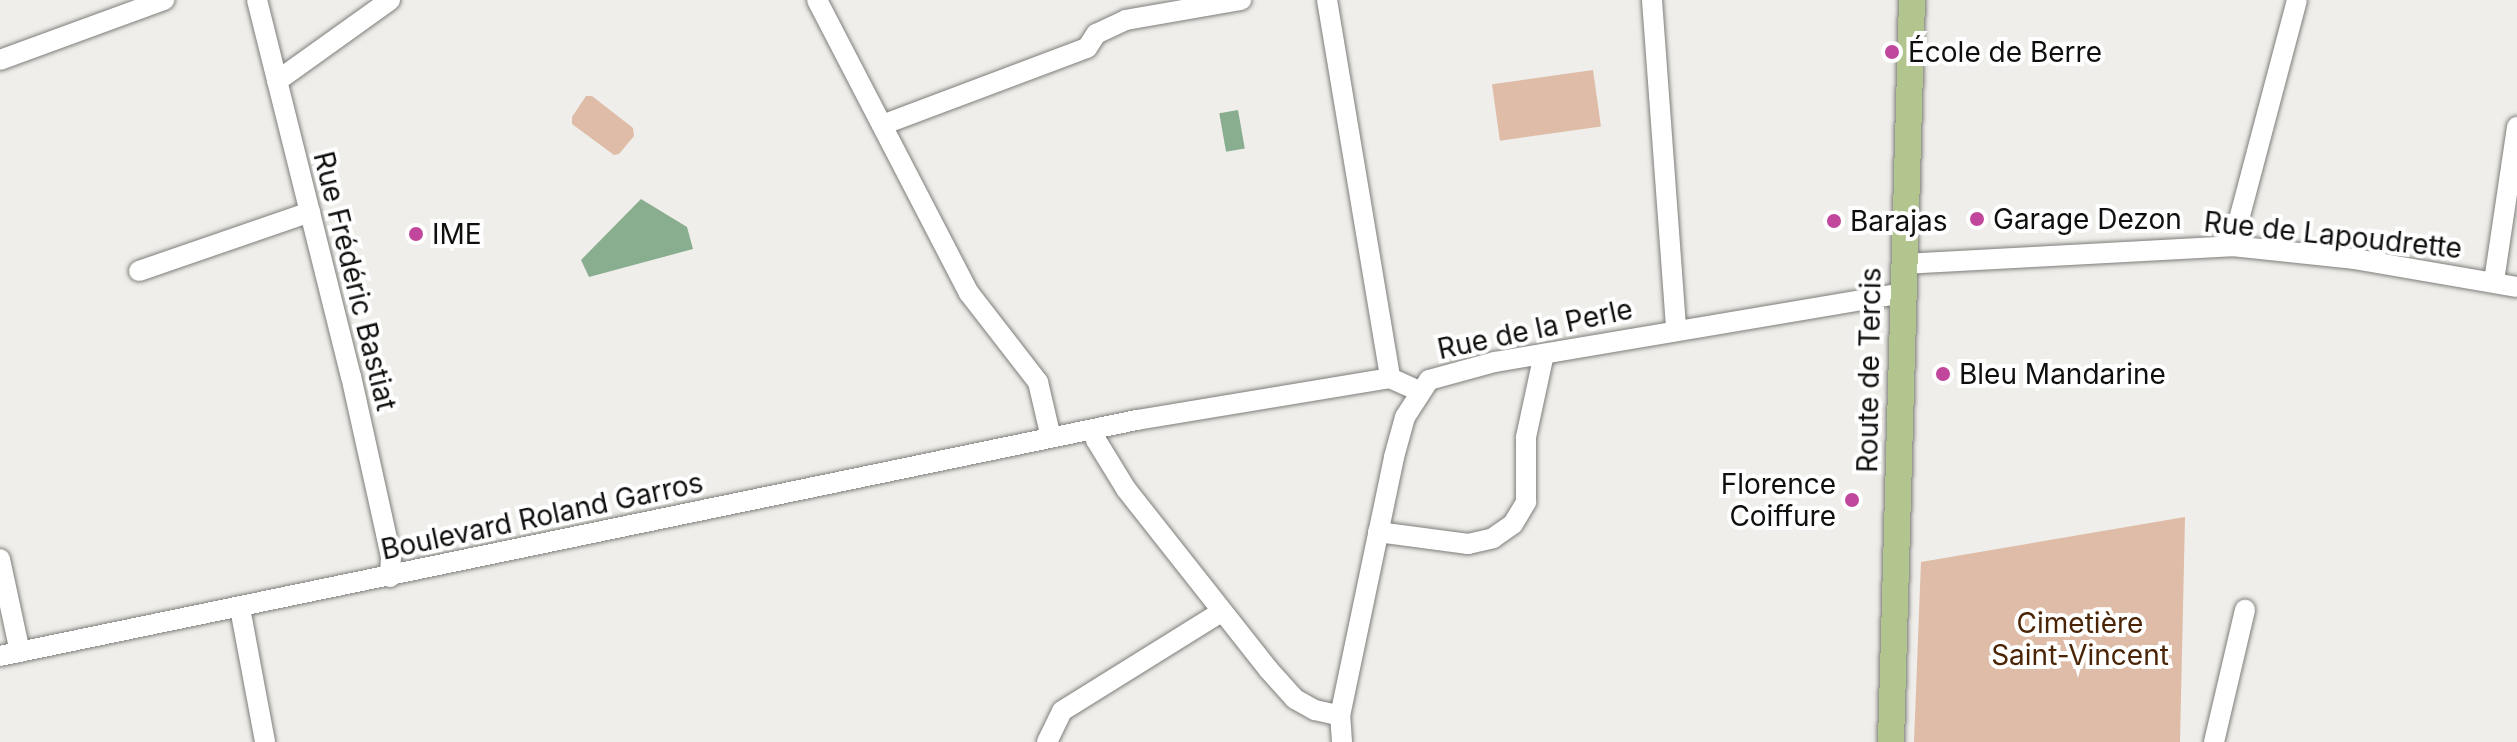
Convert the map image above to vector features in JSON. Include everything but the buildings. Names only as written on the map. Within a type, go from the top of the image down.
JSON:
[{"type":"main road","name":"Route de Tercis","points":[[1891,742],[1912,0]]},
{"type":"street","points":[[0,60],[164,0]]},
{"type":"street","name":"Rue Frédéric Bastiat","points":[[257,0],[388,541],[390,577]]},
{"type":"street","points":[[277,81],[390,0]]},
{"type":"street","points":[[817,0],[969,293],[1038,382],[1051,438]]},
{"type":"street","points":[[882,125],[1087,48],[1096,34],[1126,20],[1241,0]]},
{"type":"street","points":[[1327,0],[1390,378],[1419,391]]},
{"type":"street","points":[[1652,0],[1676,329]]},
{"type":"street","points":[[2232,246],[2297,0]]},
{"type":"street","points":[[2494,281],[2517,127]]},
{"type":"street","points":[[139,271],[310,212]]},
{"type":"street","name":"Rue de Lapoudrette","points":[[1903,264],[2232,246],[2355,259],[2517,287]]},
{"type":"street","name":"Rue de la Perle","points":[[1342,742],[1340,716],[1405,417],[1419,391],[1429,380],[1450,371],[1676,329],[1903,293]]},
{"type":"street","points":[[1378,532],[1468,544],[1493,538],[1513,524],[1526,502],[1526,437],[1544,354]]},
{"type":"street","name":"Boulevard Roland Garros","points":[[10,654],[1095,429],[1390,378]]},
{"type":"street","points":[[1095,429],[1096,440],[1126,489],[1221,612],[1295,699],[1315,710],[1340,716]]},
{"type":"street","points":[[0,559],[10,654]]},
{"type":"street","points":[[240,608],[265,742]]},
{"type":"street","points":[[2214,742],[2245,610]]},
{"type":"street","points":[[1047,742],[1062,711],[1221,612]]},
{"type":"green space","points":[[1593,70],[1601,126],[1500,141],[1492,84]]},
{"type":"green space","points":[[586,96],[592,96],[633,128],[634,136],[619,154],[614,155],[572,124],[572,117]]},
{"type":"green space","name":"Cimetière Saint-Vincent","points":[[2185,517],[2180,742],[1914,742],[1921,562]]},
{"type":"shaded area","points":[[1238,110],[1245,148],[1226,152],[1219,113]]},
{"type":"shaded area","points":[[641,199],[687,227],[693,249],[589,277],[581,260]]},
{"type":"place","name":"École de Berre","points":[[1892,52]]},
{"type":"place","name":"Garage Dezon","points":[[1977,219]]},
{"type":"place","name":"Barajas","points":[[1834,221]]},
{"type":"place","name":"IME","points":[[416,234]]},
{"type":"place","name":"Bleu Mandarine","points":[[1943,374]]},
{"type":"place","name":"Florence Coiffure","points":[[1852,500]]}]
